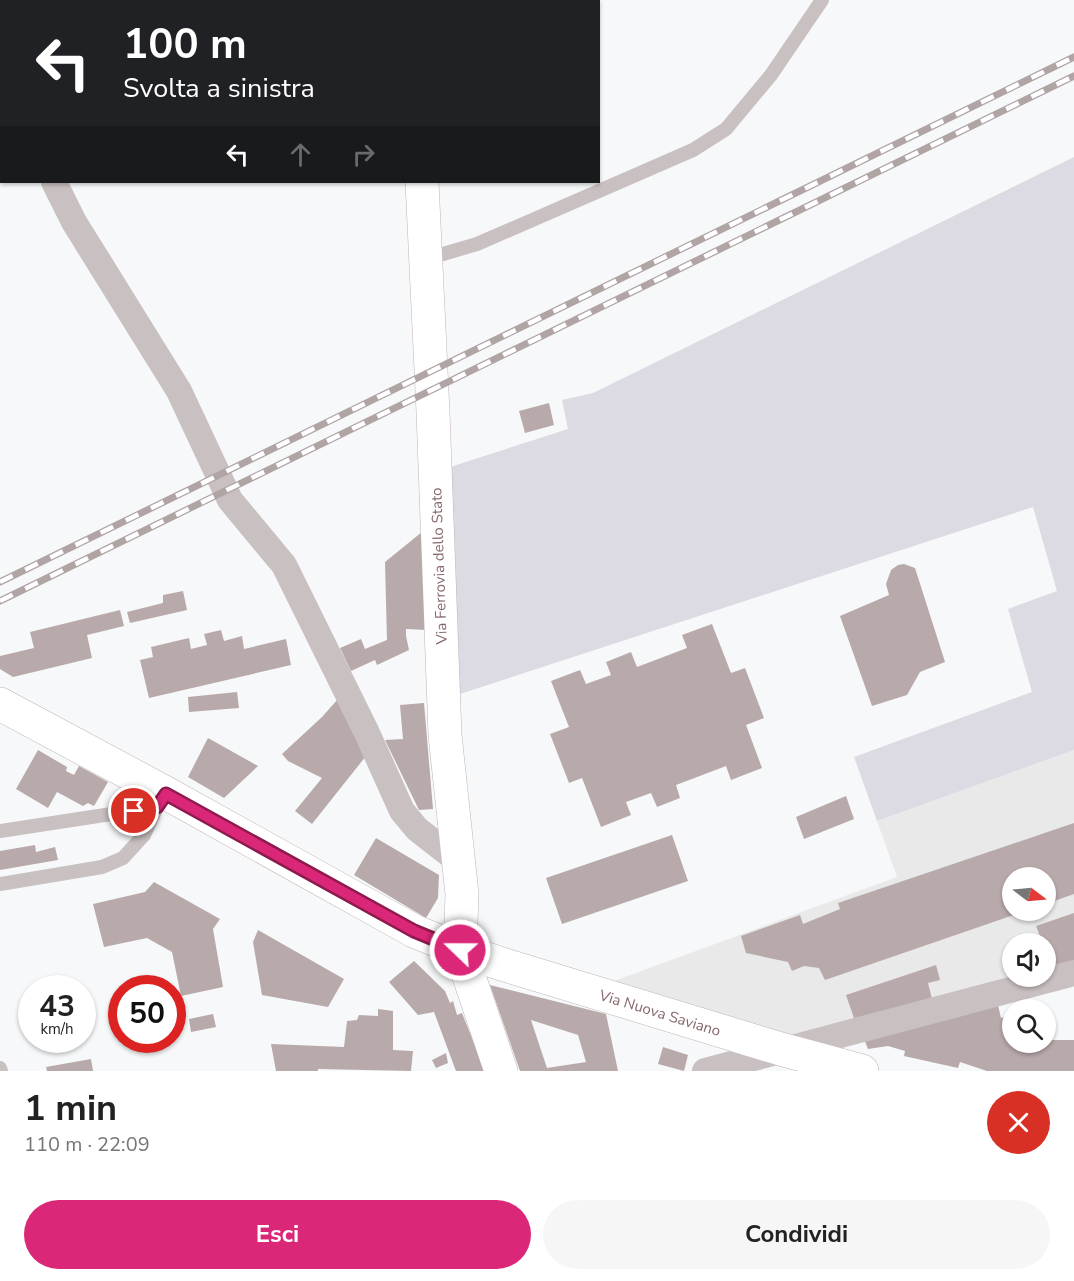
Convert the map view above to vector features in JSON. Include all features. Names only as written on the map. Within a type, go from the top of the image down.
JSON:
[{"type":"main road","name":"Via Ferrovia dello Stato","points":[[422,183],[446,735],[462,894],[460,950]]},
{"type":"main road","name":"Via Nuova Saviano","points":[[0,704],[161,800],[414,931],[516,969],[844,1069]]},
{"type":"main road","points":[[460,950],[501,1071]]},
{"type":"street","points":[[54,183],[74,222],[179,391],[230,500],[284,565],[367,733],[402,811],[417,829],[458,861]]},
{"type":"street","points":[[705,1071],[1074,973]]},
{"type":"lane","points":[[426,259],[477,244],[693,150],[726,129],[771,75],[822,0]]},
{"type":"lane","points":[[0,831],[161,800]]},
{"type":"lane","points":[[0,884],[102,867],[123,858],[144,835],[161,800]]},
{"type":"shaded area","points":[[1074,157],[1074,750],[877,821],[854,757],[1032,692],[1008,609],[1057,591],[1033,507],[460,694],[447,468],[568,429],[562,400],[593,393]]},
{"type":"shaded area","points":[[1074,750],[1074,968],[1056,973],[1056,933],[1002,933],[1002,979],[785,1045],[595,988],[897,877],[877,821]]},
{"type":"building","points":[[549,403],[554,425],[525,433],[519,411]]},
{"type":"building","points":[[422,532],[427,630],[406,629],[409,650],[377,665],[375,660],[351,671],[340,648],[361,639],[365,649],[387,640],[385,562]]},
{"type":"building","points":[[904,564],[915,568],[945,662],[920,672],[907,695],[872,706],[840,616],[889,595],[886,584],[891,570]]},
{"type":"building","points":[[183,591],[187,610],[130,623],[127,612],[163,603],[163,595]]},
{"type":"building","points":[[120,610],[124,626],[87,635],[92,658],[13,677],[0,669],[0,656],[34,648],[30,632]]},
{"type":"building","points":[[712,624],[731,673],[745,668],[764,718],[746,725],[762,768],[731,780],[726,766],[676,785],[680,798],[657,807],[651,793],[626,802],[631,815],[601,827],[582,778],[569,783],[550,734],[569,727],[551,681],[580,670],[586,684],[611,675],[606,662],[631,652],[637,667],[687,648],[682,635]]},
{"type":"building","points":[[221,630],[224,641],[242,636],[244,649],[286,639],[291,665],[149,698],[140,660],[153,657],[151,647],[189,638],[191,649],[207,645],[204,634]]},
{"type":"building","points":[[237,692],[239,708],[189,712],[188,697]]},
{"type":"building","points":[[338,699],[370,751],[312,824],[295,811],[322,778],[288,761],[282,754]]},
{"type":"building","points":[[424,703],[433,809],[419,810],[385,740],[403,739],[400,705]]},
{"type":"building","points":[[208,738],[258,766],[224,798],[188,777]]},
{"type":"building","points":[[38,750],[67,767],[66,771],[74,775],[79,766],[108,782],[94,806],[88,803],[83,806],[57,792],[48,808],[16,789]]},
{"type":"building","points":[[846,796],[854,819],[804,839],[796,817]]},
{"type":"building","points":[[1074,823],[1074,894],[1056,900],[1056,867],[1002,867],[1002,919],[825,980],[819,968],[804,966],[792,971],[788,962],[746,953],[741,936],[800,915],[803,924],[840,909],[838,903]]},
{"type":"building","points":[[672,835],[688,881],[562,924],[546,878]]},
{"type":"building","points":[[376,838],[439,875],[438,898],[426,918],[354,875]]},
{"type":"building","points":[[35,845],[36,852],[55,847],[58,860],[0,870],[0,851]]},
{"type":"building","points":[[154,882],[220,919],[213,929],[223,987],[186,995],[186,975],[177,975],[172,952],[147,938],[104,947],[93,904],[145,892]]},
{"type":"building","points":[[1074,913],[1074,968],[1056,974],[1056,933],[1039,933],[1036,926]]},
{"type":"building","points":[[258,930],[344,979],[328,1007],[262,995],[253,942]]},
{"type":"building","points":[[414,961],[445,991],[450,1003],[453,1001],[457,1015],[462,1013],[485,1071],[456,1071],[434,1012],[418,1015],[389,982]]},
{"type":"building","points":[[936,965],[940,980],[928,983],[932,999],[855,1021],[846,995]]},
{"type":"building","points":[[490,985],[606,1014],[618,1071],[520,1071]],"holes":[[[531,1020],[578,1035],[586,1062],[547,1068]]]},
{"type":"building","points":[[997,1001],[1002,1018],[1002,1053],[1056,1053],[1056,1040],[1074,1040],[1074,1071],[987,1071],[960,1062],[958,1068],[904,1056],[905,1051],[888,1046],[868,1049],[862,1034]]},
{"type":"building","points":[[378,1009],[393,1011],[393,1050],[413,1051],[411,1071],[318,1069],[318,1071],[276,1071],[271,1044],[344,1047],[347,1021],[357,1020],[359,1015],[378,1016]]},
{"type":"building","points":[[213,1014],[216,1027],[191,1032],[189,1019]]},
{"type":"building","points":[[663,1047],[688,1055],[684,1071],[658,1064]]},
{"type":"building","points":[[446,1053],[448,1063],[436,1068],[432,1060]]},
{"type":"building","points":[[91,1059],[93,1071],[47,1071],[46,1067]]},
{"type":"railway","points":[[0,582],[1074,57]]},
{"type":"railway","points":[[0,601],[1074,76]]},
{"type":"route","points":[[134,811],[157,807],[166,794],[414,931],[460,950]]}]
